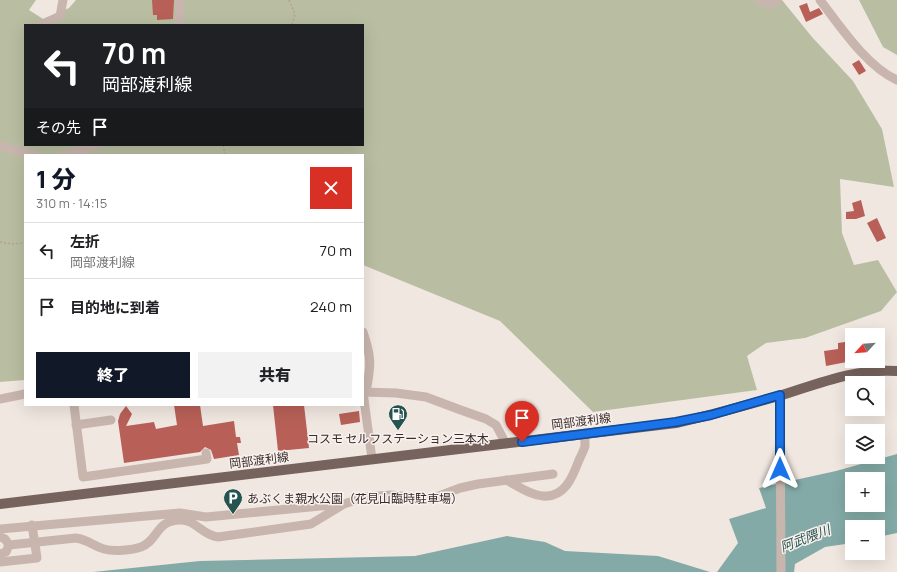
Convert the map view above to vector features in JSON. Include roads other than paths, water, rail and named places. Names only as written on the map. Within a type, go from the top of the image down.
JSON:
[{"type":"main road","name":"岡部渡利線","points":[[0,504],[506,444],[684,421],[711,415],[859,372],[875,370],[897,371]]},
{"type":"street","points":[[43,24],[60,16],[63,0]]},
{"type":"street","points":[[179,24],[180,0]]},
{"type":"street","points":[[759,0],[772,4],[777,0]]},
{"type":"street","points":[[820,0],[863,53],[888,76],[897,80]]},
{"type":"street","points":[[0,146],[31,154]]},
{"type":"street","points":[[68,154],[94,146]]},
{"type":"street","points":[[364,336],[371,367],[364,392],[372,460]]},
{"type":"street","points":[[364,392],[396,393],[426,397],[496,425],[506,444]]},
{"type":"street","points":[[0,399],[24,394]]},
{"type":"street","points":[[780,395],[781,572]]},
{"type":"street","points":[[74,406],[83,477],[207,459],[206,453]]},
{"type":"street","points":[[76,425],[111,420]]},
{"type":"street","points":[[506,480],[533,494],[551,496],[558,493],[566,487],[574,473],[585,446],[584,433]]},
{"type":"street","points":[[0,529],[180,513],[206,517],[344,504],[375,495],[431,499],[460,488],[553,474]]},
{"type":"street","points":[[9,545],[76,538],[84,539],[108,550],[132,549],[146,544],[161,526],[169,521],[187,520],[206,534],[218,537],[311,524],[344,504]]},
{"type":"street","points":[[1,558],[37,558],[32,526]]},
{"type":"street","points":[[0,537],[5,538],[9,545]]},
{"type":"street","points":[[1,558],[9,545]]},
{"type":"water","name":"阿武隈川","points":[[897,454],[897,533],[885,536],[885,520],[845,520],[845,544],[825,547],[795,564],[794,572],[717,572],[738,543],[729,519],[766,508],[759,488],[861,464],[885,464],[885,457]]},
{"type":"water","points":[[507,536],[545,542],[565,551],[658,556],[710,572],[93,572],[200,561],[415,556]]},
{"type":"place","name":"コスモ セルフステーション三本木","points":[[398,431]]},
{"type":"place","name":"あぶくま親水公園（花見山臨時駐車場）","points":[[233,515]]}]
